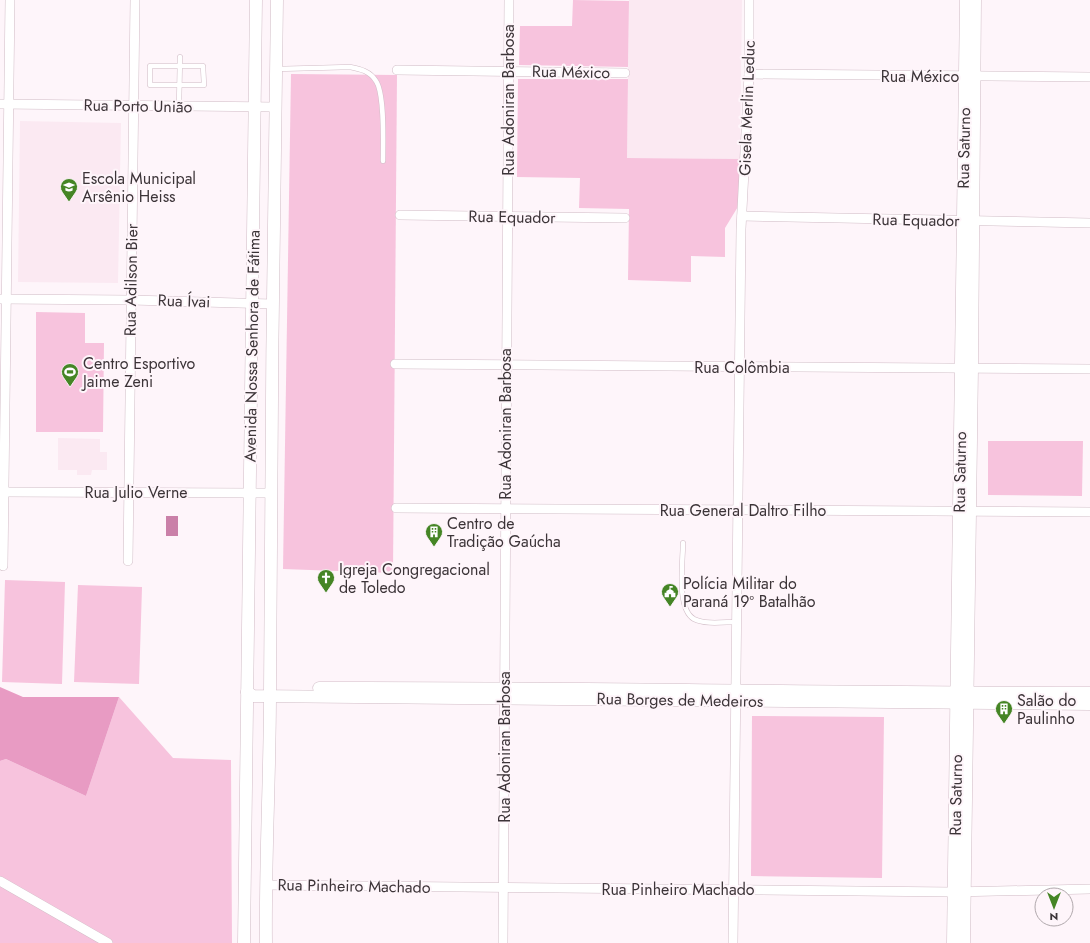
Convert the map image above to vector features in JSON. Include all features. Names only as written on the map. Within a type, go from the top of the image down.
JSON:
[{"type":"street","points":[[3,566],[4,104],[10,0]]},
{"type":"street","name":"Rua Adilson Bier","points":[[128,561],[135,0]]},
{"type":"street","name":"Avenida Nossa Senhora de Fátima","points":[[244,943],[256,0]]},
{"type":"street","name":"Avenida Nossa Senhora de Fátima","points":[[266,943],[277,0]]},
{"type":"street","name":"Rua Adoniran Barbosa","points":[[503,943],[504,509],[508,0]]},
{"type":"street","name":"Gisela Merlin Leduc","points":[[733,943],[735,890],[742,216],[749,74],[749,0]]},
{"type":"street","name":"Rua Saturno","points":[[966,0],[970,76]]},
{"type":"street","name":"Rua Saturno","points":[[954,943],[959,891],[970,76],[975,0]]},
{"type":"street","name":"Rua México","points":[[397,70],[625,73]]},
{"type":"street","name":"Rua México","points":[[749,74],[1090,77]]},
{"type":"street","name":"Rua Porto União","points":[[4,104],[275,107]]},
{"type":"street","name":"Rua Equador","points":[[400,215],[625,218]]},
{"type":"street","name":"Rua Equador","points":[[742,216],[1090,223]]},
{"type":"street","name":"Rua Ívai","points":[[3,299],[131,300],[273,304]]},
{"type":"street","name":"Rua Colômbia","points":[[395,364],[1090,369]]},
{"type":"street","name":"Rua Julio Verne","points":[[2,492],[271,493]]},
{"type":"street","name":"Rua General Daltro Filho","points":[[396,508],[1090,512]]},
{"type":"street","points":[[247,692],[253,696],[270,692]]},
{"type":"street","name":"Rua Borges de Medeiros","points":[[270,692],[504,692],[962,698],[1090,704]]},
{"type":"street","name":"Rua Borges de Medeiros","points":[[962,698],[1090,693]]},
{"type":"street","points":[[0,881],[108,943]]},
{"type":"street","name":"Rua Pinheiro Machado","points":[[266,886],[959,891],[1090,889]]},
{"type":"street","name":"Rua Saturno","points":[[959,891],[964,943]]},
{"type":"lane","points":[[179,106],[180,57]]},
{"type":"lane","points":[[150,66],[204,66],[204,85],[179,85],[150,85],[150,66]]},
{"type":"lane","points":[[276,69],[350,67],[361,69],[369,73],[377,82],[381,100],[383,160]]},
{"type":"lane","points":[[684,543],[683,602],[688,614],[695,620],[709,622],[737,622]]},
{"type":"shaded area","points":[[573,0],[629,1],[628,67],[519,65],[520,26],[572,26]]},
{"type":"shaded area","points":[[629,0],[742,0],[740,159],[627,158]]},
{"type":"shaded area","points":[[291,74],[397,75],[393,573],[283,569]]},
{"type":"shaded area","points":[[518,79],[628,79],[627,158],[740,159],[739,205],[725,228],[725,257],[691,256],[691,282],[628,280],[629,209],[579,208],[580,178],[517,177]]},
{"type":"shaded area","name":"Escola Municipal Arsênio Heiss","points":[[20,121],[121,123],[118,283],[18,282]]},
{"type":"shaded area","name":"Centro Esportivo Jaime Zeni","points":[[36,312],[85,313],[85,343],[104,343],[103,432],[36,432]]},
{"type":"shaded area","points":[[58,438],[100,439],[100,452],[107,452],[107,470],[92,470],[91,475],[77,475],[77,470],[58,470]]},
{"type":"shaded area","points":[[988,441],[1083,441],[1082,496],[988,495]]},
{"type":"shaded area","points":[[166,516],[178,516],[178,536],[166,536]]},
{"type":"shaded area","points":[[5,580],[65,582],[62,684],[2,682]]},
{"type":"shaded area","points":[[78,585],[142,587],[139,684],[74,682]]},
{"type":"shaded area","points":[[0,687],[23,697],[119,697],[86,796],[6,759],[0,761]]},
{"type":"shaded area","points":[[119,697],[173,758],[231,760],[232,943],[0,943],[0,761],[6,759],[86,796]]},
{"type":"shaded area","points":[[752,716],[884,717],[882,878],[751,876]]},
{"type":"place","name":"Escola Municipal Arsênio Heiss","points":[[69,202]]},
{"type":"place","name":"Centro Esportivo Jaime Zeni","points":[[70,387]]},
{"type":"place","name":"Centro de Tradição Gaúcha","points":[[434,547]]},
{"type":"place","name":"Igreja Congregacional de Toledo","points":[[326,593]]},
{"type":"place","name":"Polícia Militar do Paraná 19º Batalhão","points":[[670,607]]},
{"type":"place","name":"Salão do Paulinho","points":[[1004,724]]}]
